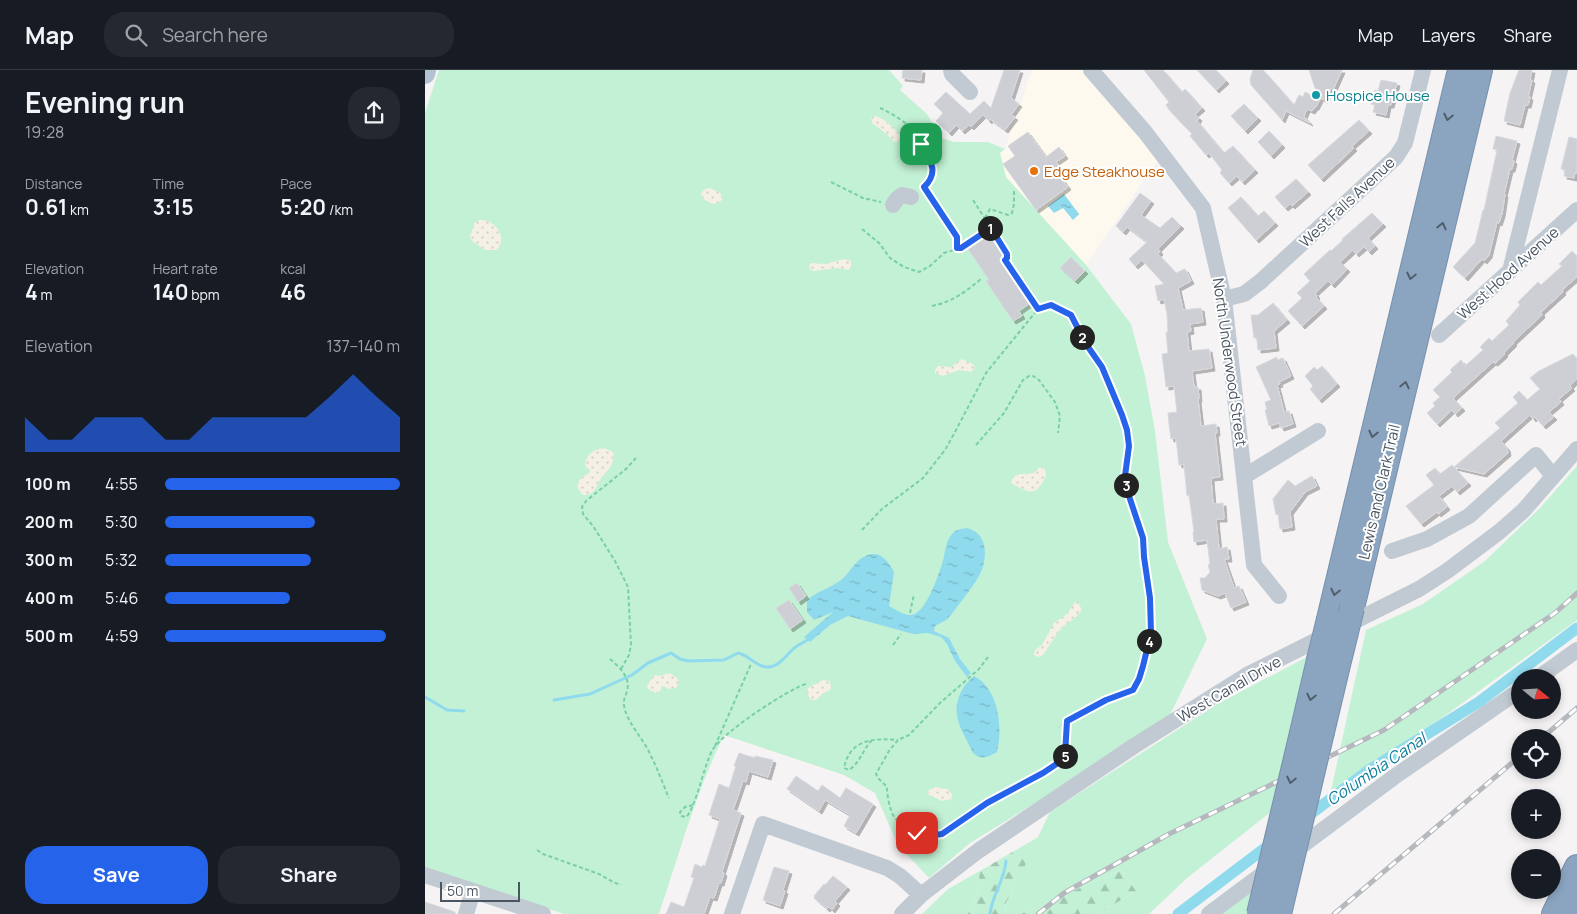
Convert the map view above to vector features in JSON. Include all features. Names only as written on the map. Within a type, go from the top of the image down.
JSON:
[{"type":"highway","name":"Lewis and Clark Trail","points":[[1328,665],[1329,619],[1460,70]]},
{"type":"highway","name":"Lewis and Clark Trail","points":[[1279,914],[1312,733],[1328,665],[1352,608],[1480,70]]},
{"type":"highway","name":"Lewis and Clark Trail","points":[[1259,914],[1312,733]]},
{"type":"highway","points":[[1292,914],[1315,803],[1312,733]]},
{"type":"highway","points":[[1555,914],[1577,867]]},
{"type":"highway","points":[[1574,914],[1577,906]]},
{"type":"main road","points":[[425,74],[426,70]]},
{"type":"street","points":[[951,70],[952,74],[970,92]]},
{"type":"street","name":"North Underwood Street","points":[[1091,70],[1145,132],[1203,208],[1224,299],[1254,565],[1279,596]]},
{"type":"street","name":"West Falls Avenue","points":[[1224,299],[1244,294],[1261,282],[1396,157],[1405,143],[1423,70]]},
{"type":"street","points":[[1510,271],[1560,70]]},
{"type":"street","points":[[893,205],[901,195],[917,192]]},
{"type":"street","name":"West Hood Avenue","points":[[1439,335],[1577,210]]},
{"type":"street","points":[[1245,476],[1319,431]]},
{"type":"street","name":"West Canal Drive","points":[[902,914],[921,895],[987,846],[1134,746],[1247,675],[1419,589],[1447,571],[1499,532],[1523,511],[1577,449]]},
{"type":"street","points":[[1392,551],[1427,540],[1469,516],[1536,455],[1553,476]]},
{"type":"street","points":[[1551,669],[1577,650]]},
{"type":"street","points":[[1209,914],[1394,777],[1511,696]]},
{"type":"street","points":[[732,914],[763,824],[887,868],[900,876],[921,895]]},
{"type":"street","points":[[425,875],[543,914]]},
{"type":"street","points":[[465,914],[473,891]]},
{"type":"path","points":[[880,108],[894,115],[919,137],[932,164],[932,176],[917,192],[957,237],[957,248]]},
{"type":"path","points":[[831,182],[870,200],[893,205]]},
{"type":"path","points":[[985,218],[990,209],[1008,215],[1012,213],[1014,190]]},
{"type":"path","points":[[973,200],[1007,254],[1005,260],[1038,309]]},
{"type":"path","points":[[863,229],[879,243],[890,258],[904,267],[919,272],[930,266],[944,253],[961,248],[991,228]]},
{"type":"path","points":[[932,306],[952,300],[965,293],[982,278]]},
{"type":"path","points":[[862,530],[877,514],[923,478],[955,432],[986,373],[1038,309],[1051,305],[1071,315],[1086,344],[1102,367],[1127,430],[1129,446],[1125,476],[1127,490],[1143,538],[1150,598],[1151,633],[1139,679],[1133,690],[1106,700],[1059,726]]},
{"type":"path","points":[[975,445],[1004,413],[1023,380],[1029,376],[1039,380],[1048,395],[1055,402],[1060,416],[1059,433]]},
{"type":"path","points":[[621,668],[629,655],[631,645],[628,587],[615,561],[593,526],[583,514],[582,507],[586,501],[627,469],[636,458]]},
{"type":"path","points":[[910,613],[914,594]]},
{"type":"path","points":[[893,645],[901,634]]},
{"type":"path","points":[[872,740],[851,769],[844,768],[848,757],[859,743],[872,740],[898,740],[909,735],[940,703],[979,669],[988,657]]},
{"type":"path","points":[[610,659],[625,673],[628,688],[624,698],[624,706],[629,720],[651,756],[669,798]]},
{"type":"path","points":[[693,805],[682,809],[680,812],[681,816],[686,817],[689,815],[693,805],[706,766],[751,664]]},
{"type":"path","points":[[714,748],[748,718],[808,682]]},
{"type":"path","points":[[898,740],[889,751],[876,774],[887,787],[892,812],[900,824],[922,835],[933,836],[942,834],[987,803],[1043,773],[1061,761],[1065,755],[1067,721]]},
{"type":"path","points":[[537,850],[543,854],[599,874],[621,885]]},
{"type":"shaded area","points":[[1032,70],[1091,70],[1162,154],[1086,265],[1006,177],[1000,153],[1005,149]]},
{"type":"green space","points":[[439,70],[889,70],[903,86],[900,90],[927,114],[941,138],[954,142],[988,142],[1005,149],[1000,153],[1006,177],[1086,265],[1131,324],[1145,376],[1155,431],[1168,542],[1207,639],[1166,723],[970,843],[929,878],[898,845],[875,793],[844,775],[724,735],[696,801],[659,914],[564,914],[425,868],[425,113]]},
{"type":"green space","points":[[1577,466],[1577,620],[1439,720],[1331,791],[1366,630],[1423,604],[1485,561],[1540,508]]},
{"type":"green space","points":[[1311,655],[1272,811],[1187,878],[1149,914],[1098,914],[1136,891],[1121,870],[1021,914],[1006,914],[1005,906],[1050,812],[1219,703]]},
{"type":"green space","points":[[1040,836],[1005,905],[1006,914],[968,914],[977,893],[980,871]]},
{"type":"green space","points":[[1121,870],[1136,891],[1098,914],[1021,914]]},
{"type":"green space","points":[[980,871],[977,893],[968,914],[922,914],[948,889]]},
{"type":"green space","points":[[1257,883],[1250,914],[1212,914]]},
{"type":"sand","points":[[874,116],[885,120],[895,130],[900,136],[898,142],[894,142],[872,123],[871,117]]},
{"type":"sand","points":[[710,188],[720,193],[723,199],[714,204],[706,201],[701,194],[705,189]]},
{"type":"sand","points":[[480,220],[491,223],[499,230],[501,240],[496,250],[485,250],[471,240],[470,236],[475,222]]},
{"type":"sand","points":[[844,259],[851,261],[849,270],[837,268],[814,271],[809,267],[812,263],[825,264]]},
{"type":"sand","points":[[962,359],[973,364],[975,368],[971,372],[959,370],[943,376],[935,373],[938,366],[951,367]]},
{"type":"sand","points":[[604,448],[613,452],[612,464],[594,491],[583,495],[579,491],[578,484],[590,472],[585,466],[587,458],[593,451]]},
{"type":"sand","points":[[1040,467],[1045,469],[1046,475],[1035,490],[1027,491],[1011,483],[1012,479],[1017,475],[1034,473]]},
{"type":"sand","points":[[1075,602],[1078,602],[1082,610],[1058,632],[1043,655],[1039,657],[1034,655],[1035,650],[1042,645],[1054,623],[1067,614]]},
{"type":"sand","points":[[667,673],[678,679],[679,683],[676,688],[668,689],[662,686],[660,691],[656,693],[648,689],[647,685],[655,675],[662,676]]},
{"type":"sand","points":[[823,680],[830,681],[831,688],[816,700],[811,700],[807,693],[808,688]]},
{"type":"sand","points":[[935,787],[947,789],[952,794],[952,799],[942,801],[927,794],[929,790]]},
{"type":"water","points":[[1064,194],[1079,214],[1073,220],[1063,208],[1054,213],[1048,206]]},
{"type":"water","points":[[966,528],[974,531],[983,541],[985,555],[982,570],[973,586],[951,615],[935,626],[934,631],[949,638],[960,659],[971,673],[967,677],[941,637],[928,633],[913,634],[848,616],[830,625],[810,642],[804,637],[833,612],[814,620],[807,612],[807,600],[841,580],[857,562],[869,555],[874,554],[883,557],[894,572],[889,606],[905,614],[916,614],[926,602],[934,586],[950,537],[956,531]]},
{"type":"water","points":[[974,676],[989,690],[994,699],[999,721],[997,752],[985,757],[979,757],[973,753],[957,718],[957,702],[960,694]]},
{"type":"building","points":[[903,70],[922,70],[921,80],[902,78]]},
{"type":"building","points":[[1004,70],[1020,70],[1011,98],[1019,104],[1011,115],[1015,117],[1005,130],[990,119],[989,121],[983,115],[971,127],[969,125],[962,131],[956,125],[949,133],[936,121],[943,113],[934,104],[946,92],[970,114],[984,101],[991,108]]},
{"type":"building","points":[[1144,70],[1163,70],[1182,92],[1185,89],[1202,108],[1195,114],[1199,118],[1197,121],[1224,153],[1233,146],[1255,170],[1242,182],[1237,176],[1229,183],[1220,173],[1222,170],[1209,153],[1206,155],[1190,136],[1192,134],[1170,111],[1166,105],[1169,102]]},
{"type":"building","points":[[1197,70],[1216,70],[1226,81],[1216,90]]},
{"type":"building","name":"Hospice House","points":[[1253,70],[1263,70],[1294,105],[1299,95],[1303,97],[1305,92],[1320,99],[1312,111],[1307,109],[1304,116],[1310,123],[1286,111],[1282,120],[1251,85],[1250,79]]},
{"type":"building","points":[[1309,70],[1342,70],[1333,90],[1331,88],[1325,100],[1318,97]]},
{"type":"building","points":[[1519,70],[1532,70],[1528,97],[1530,97],[1528,105],[1525,105],[1520,125],[1504,121],[1510,93]]},
{"type":"building","points":[[1381,80],[1397,83],[1386,115],[1373,112],[1375,105],[1371,104],[1375,90],[1378,91]]},
{"type":"building","points":[[1244,104],[1258,118],[1245,131],[1231,116]]},
{"type":"building","points":[[1359,120],[1369,131],[1321,179],[1308,165]]},
{"type":"building","points":[[1269,131],[1282,145],[1271,156],[1258,142]]},
{"type":"building","name":"Edge Steakhouse","points":[[1028,132],[1046,157],[1059,147],[1065,156],[1056,162],[1062,170],[1058,173],[1068,187],[1036,210],[1003,164],[1015,156],[1008,146]]},
{"type":"building","points":[[1496,136],[1517,141],[1512,160],[1514,161],[1512,169],[1510,169],[1504,194],[1502,214],[1499,223],[1497,222],[1489,255],[1484,261],[1482,259],[1465,278],[1453,267],[1475,243],[1497,150],[1493,149]]},
{"type":"building","points":[[1569,137],[1577,139],[1577,173],[1575,172],[1574,178],[1564,176],[1565,170],[1561,169]]},
{"type":"building","points":[[1296,179],[1308,192],[1292,206],[1290,204],[1285,208],[1275,197]]},
{"type":"building","points":[[1140,193],[1151,201],[1141,215],[1160,228],[1172,217],[1181,226],[1158,249],[1160,252],[1158,254],[1176,273],[1185,269],[1191,281],[1178,288],[1183,310],[1201,308],[1203,322],[1190,324],[1191,331],[1187,332],[1189,351],[1209,349],[1212,368],[1192,371],[1194,387],[1198,387],[1201,426],[1216,424],[1217,433],[1215,433],[1220,477],[1211,478],[1213,504],[1223,503],[1224,519],[1216,519],[1219,549],[1227,547],[1229,559],[1224,559],[1234,588],[1239,586],[1246,602],[1231,608],[1225,593],[1218,596],[1202,590],[1200,578],[1205,578],[1210,572],[1207,540],[1194,542],[1184,464],[1179,465],[1176,438],[1171,439],[1169,424],[1168,413],[1177,412],[1174,386],[1166,387],[1162,354],[1168,353],[1167,314],[1164,299],[1158,301],[1155,286],[1164,284],[1142,260],[1135,266],[1129,259],[1147,242],[1127,227],[1123,232],[1116,226]]},
{"type":"building","points":[[1241,197],[1258,216],[1264,211],[1275,223],[1256,240],[1228,208]]},
{"type":"building","points":[[1372,213],[1383,224],[1368,238],[1375,246],[1369,252],[1364,247],[1356,254],[1353,250],[1340,262],[1347,269],[1332,285],[1328,281],[1315,293],[1324,306],[1302,326],[1288,311],[1302,298],[1297,293],[1310,281],[1304,274]]},
{"type":"building","points":[[990,234],[1005,255],[999,259],[1029,304],[1019,311],[1022,316],[1013,321],[986,281],[989,280],[966,246],[981,236],[983,238]]},
{"type":"building","points":[[1572,251],[1577,256],[1577,277],[1541,312],[1542,315],[1513,342],[1505,354],[1495,363],[1493,362],[1453,398],[1462,408],[1455,414],[1452,410],[1437,424],[1427,413],[1435,406],[1433,403],[1440,397],[1433,390],[1452,372],[1450,370],[1461,360],[1465,366],[1483,350],[1480,347],[1489,338],[1492,341],[1509,325],[1506,321],[1520,305],[1518,302],[1538,282],[1541,285],[1562,266],[1559,264]]},
{"type":"building","points":[[1071,257],[1085,271],[1075,281],[1060,268]]},
{"type":"building","points":[[1273,303],[1287,320],[1274,331],[1276,348],[1258,350],[1257,338],[1254,338],[1251,315],[1258,315]]},
{"type":"building","points":[[1573,354],[1577,359],[1577,379],[1570,386],[1572,388],[1559,399],[1561,402],[1549,412],[1554,417],[1543,426],[1535,417],[1533,419],[1530,415],[1501,441],[1507,448],[1508,453],[1484,474],[1454,467],[1500,428],[1495,423],[1518,403],[1513,397],[1519,391],[1527,400],[1540,389],[1530,378],[1539,371]]},
{"type":"building","points":[[1277,357],[1277,360],[1283,358],[1291,376],[1277,385],[1284,412],[1289,411],[1293,424],[1281,428],[1279,423],[1269,426],[1265,402],[1271,400],[1256,367]]},
{"type":"building","points":[[1322,366],[1337,384],[1319,400],[1310,389],[1313,386],[1305,376],[1314,367],[1317,370]]},
{"type":"building","points":[[1452,465],[1468,483],[1457,492],[1452,486],[1439,496],[1447,507],[1421,524],[1406,506],[1434,485],[1426,475],[1435,468],[1440,474]]},
{"type":"building","points":[[1312,476],[1317,486],[1305,492],[1290,512],[1292,527],[1280,529],[1273,499],[1288,480],[1295,486]]},
{"type":"building","points":[[797,583],[806,596],[798,602],[789,588]]},
{"type":"building","points":[[789,600],[803,620],[790,629],[776,608]]},
{"type":"building","points":[[739,753],[755,758],[755,756],[773,760],[768,777],[749,771],[746,782],[743,781],[733,810],[741,813],[722,872],[724,873],[721,883],[719,883],[714,898],[710,897],[704,914],[666,914],[671,902],[684,907],[694,878],[691,877],[695,864],[702,867],[703,865],[705,866],[720,819],[709,815],[719,784],[729,788]]},
{"type":"building","points":[[796,776],[818,791],[822,785],[840,798],[846,788],[873,804],[856,833],[844,826],[850,815],[825,800],[819,811],[787,789]]},
{"type":"building","points":[[774,867],[789,871],[780,906],[763,900]]},
{"type":"building","points":[[833,876],[847,887],[835,901],[837,903],[832,910],[829,907],[827,909],[814,896]]},
{"type":"building","points":[[425,902],[455,912],[455,914],[425,914]]},
{"type":"waterway","name":"Columbia Canal","points":[[1304,819],[1369,770],[1479,702],[1577,628]]},
{"type":"waterway","points":[[554,700],[590,694],[632,675],[648,663],[671,653],[680,659],[688,661],[724,660],[738,653],[745,655],[762,666],[773,666],[811,637]]},
{"type":"waterway","points":[[425,697],[447,710],[464,711]]},
{"type":"waterway","name":"Columbia Canal","points":[[1178,914],[1273,842]]},
{"type":"waterway","points":[[990,914],[1006,861]]},
{"type":"railway","points":[[1038,914],[1064,893],[1169,834],[1384,730],[1555,613],[1577,593]]},
{"type":"railway","points":[[1552,729],[1577,708]]},
{"type":"railway","points":[[1334,914],[1511,764]]},
{"type":"place","name":"Hospice House","points":[[1316,95]]},
{"type":"place","name":"Edge Steakhouse","points":[[1034,171]]},
{"type":"route","points":[[917,833],[927,836],[942,834],[987,803],[1031,780],[1061,761],[1064,758],[1067,746],[1067,721],[1095,705],[1133,690],[1139,679],[1151,633],[1150,598],[1143,538],[1127,490],[1125,476],[1129,446],[1127,430],[1102,367],[1086,344],[1071,315],[1051,305],[1038,309],[1005,260],[1007,254],[991,228],[961,248],[957,248],[957,237],[924,187],[932,176],[932,164],[921,144]]}]
